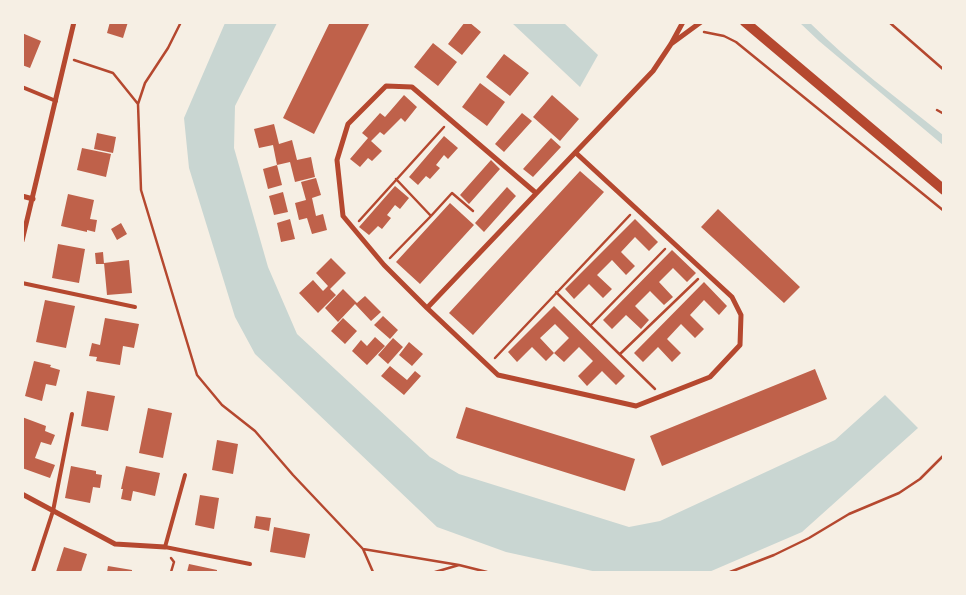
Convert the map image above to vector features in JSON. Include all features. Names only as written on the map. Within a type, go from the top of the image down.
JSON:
[{"type":"main road","points":[[745,22],[944,190]]},
{"type":"street","points":[[22,241],[74,22]]},
{"type":"street","points":[[427,308],[653,71],[671,44],[682,22]]},
{"type":"street","points":[[671,44],[699,24]]},
{"type":"street","points":[[536,193],[412,87],[386,86],[348,124],[337,160],[343,216],[384,265],[498,375],[636,406],[710,377],[740,345],[741,315],[732,297],[576,153]]},
{"type":"street","points":[[22,196],[33,199]]},
{"type":"street","points":[[22,494],[115,544],[165,547]]},
{"type":"lane","points":[[22,87],[56,101]]},
{"type":"lane","points":[[22,283],[135,307]]},
{"type":"lane","points":[[33,572],[53,511],[72,414]]},
{"type":"lane","points":[[185,475],[165,547],[250,564]]},
{"type":"path","points":[[181,22],[168,48],[145,83],[138,104],[141,190],[197,374],[222,405],[255,431],[294,476],[363,549],[373,572]]},
{"type":"path","points":[[889,22],[944,70]]},
{"type":"path","points":[[699,24],[705,34],[724,36],[736,42],[944,211]]},
{"type":"path","points":[[66,58],[112,73],[138,104]]},
{"type":"path","points":[[937,110],[944,114]]},
{"type":"path","points":[[352,228],[451,121]]},
{"type":"path","points":[[396,179],[432,216]]},
{"type":"path","points":[[384,265],[452,193],[473,211]]},
{"type":"path","points":[[488,366],[636,208]]},
{"type":"path","points":[[591,325],[672,241]]},
{"type":"path","points":[[620,354],[706,272]]},
{"type":"path","points":[[556,292],[662,395]]},
{"type":"path","points":[[730,572],[774,555],[809,538],[849,514],[899,493],[920,479],[944,455]]},
{"type":"path","points":[[165,547],[174,562],[171,572]]},
{"type":"path","points":[[363,549],[459,565],[487,572]]},
{"type":"path","points":[[434,572],[459,565]]},
{"type":"shaded area","points":[[225,23],[277,23],[235,106],[234,148],[268,267],[297,334],[430,457],[459,474],[629,527],[660,521],[835,440],[885,395],[918,428],[802,532],[709,572],[597,572],[506,552],[437,527],[255,354],[235,317],[189,168],[184,118]]},
{"type":"shaded area","points":[[512,23],[564,23],[598,55],[580,87]]},
{"type":"shaded area","points":[[800,23],[810,23],[858,67],[943,135],[943,145],[819,41]]},
{"type":"building","points":[[110,22],[128,22],[123,38],[107,33]]},
{"type":"building","points":[[330,22],[370,22],[314,134],[283,118]]},
{"type":"building","points":[[465,22],[469,22],[481,32],[462,55],[448,44]]},
{"type":"building","points":[[22,33],[41,41],[30,68],[22,65]]},
{"type":"building","points":[[433,43],[457,62],[438,86],[414,67]]},
{"type":"building","points":[[504,54],[529,73],[510,96],[486,77]]},
{"type":"building","points":[[480,83],[505,102],[487,126],[462,107]]},
{"type":"building","points":[[404,95],[417,107],[405,122],[401,118],[384,135],[380,132],[371,141],[382,151],[372,161],[368,158],[360,167],[350,159],[368,138],[362,133],[380,113],[385,117]]},
{"type":"building","points":[[552,95],[579,119],[560,141],[533,117]]},
{"type":"building","points":[[522,113],[532,121],[504,152],[495,144]]},
{"type":"building","points":[[274,124],[279,144],[292,140],[297,160],[311,157],[315,177],[295,182],[290,162],[277,165],[273,145],[259,148],[254,129]]},
{"type":"building","points":[[97,133],[116,137],[113,153],[94,149]]},
{"type":"building","points":[[444,136],[458,148],[448,159],[444,155],[436,165],[440,168],[430,179],[426,176],[418,185],[409,177]]},
{"type":"building","points":[[551,138],[561,147],[533,177],[523,169]]},
{"type":"building","points":[[82,148],[111,154],[106,177],[77,170]]},
{"type":"building","points":[[491,160],[500,169],[469,204],[460,195]]},
{"type":"building","points":[[277,165],[282,185],[268,189],[263,169]]},
{"type":"building","points":[[580,171],[604,192],[473,335],[449,313]]},
{"type":"building","points":[[316,178],[321,195],[312,198],[316,216],[323,214],[327,230],[312,234],[307,218],[299,220],[295,203],[306,200],[301,182]]},
{"type":"building","points":[[395,186],[409,198],[400,209],[395,205],[387,215],[391,218],[382,229],[378,226],[369,235],[359,227]]},
{"type":"building","points":[[507,187],[516,196],[484,232],[475,223]]},
{"type":"building","points":[[283,192],[288,212],[274,215],[269,196]]},
{"type":"building","points":[[68,194],[94,200],[90,219],[97,220],[95,232],[61,226]]},
{"type":"building","points":[[450,203],[474,225],[420,284],[396,262]]},
{"type":"building","points":[[718,209],[800,287],[784,303],[701,227]]},
{"type":"building","points":[[290,219],[295,239],[281,242],[277,223]]},
{"type":"building","points":[[635,219],[658,242],[649,251],[635,237],[621,252],[635,266],[626,275],[612,260],[597,275],[612,289],[603,298],[589,284],[574,299],[565,289]]},
{"type":"building","points":[[121,223],[127,234],[117,240],[111,229]]},
{"type":"building","points":[[58,244],[85,249],[79,283],[52,278]]},
{"type":"building","points":[[672,250],[696,273],[687,282],[673,268],[659,282],[673,297],[664,305],[650,291],[635,306],[649,320],[641,329],[626,315],[612,329],[603,320]]},
{"type":"building","points":[[103,252],[104,264],[96,264],[95,253]]},
{"type":"building","points":[[331,258],[346,273],[330,289],[336,295],[318,313],[299,293],[313,280],[323,291],[328,286],[316,273]]},
{"type":"building","points":[[129,260],[132,293],[107,295],[104,263]]},
{"type":"building","points":[[704,282],[727,306],[719,315],[704,300],[690,315],[704,329],[695,338],[681,324],[667,339],[681,353],[672,362],[658,347],[643,362],[634,353]]},
{"type":"building","points":[[343,289],[357,303],[365,296],[381,312],[371,321],[355,304],[338,322],[325,308]]},
{"type":"building","points":[[45,300],[75,306],[66,348],[36,342]]},
{"type":"building","points":[[554,306],[625,376],[616,385],[602,371],[587,386],[578,376],[593,361],[579,347],[564,362],[554,353],[546,361],[532,347],[517,362],[508,352]],"holes":[[[555,324],[569,338],[554,353],[540,338]]]},
{"type":"building","points":[[383,316],[398,330],[390,339],[374,325]]},
{"type":"building","points":[[105,318],[139,324],[134,348],[123,346],[120,365],[96,361],[97,357],[89,356],[92,343],[100,345]]},
{"type":"building","points":[[343,318],[357,331],[345,344],[331,331]]},
{"type":"building","points":[[375,337],[385,346],[367,365],[352,351],[361,340],[367,346]]},
{"type":"building","points":[[393,338],[403,347],[388,364],[378,355]]},
{"type":"building","points":[[409,342],[423,354],[412,366],[399,355]]},
{"type":"building","points":[[34,361],[51,365],[50,367],[60,370],[56,386],[46,384],[42,401],[25,396]]},
{"type":"building","points":[[390,366],[407,380],[415,371],[421,376],[404,395],[381,376]]},
{"type":"building","points":[[815,369],[827,399],[662,466],[650,436]]},
{"type":"building","points":[[87,391],[115,396],[108,431],[81,426]]},
{"type":"building","points":[[466,407],[635,459],[625,491],[456,438]]},
{"type":"building","points":[[148,408],[172,413],[163,458],[139,453]]},
{"type":"building","points":[[22,417],[46,426],[45,431],[55,435],[51,445],[41,442],[35,458],[55,465],[50,478],[22,468]]},
{"type":"building","points":[[217,440],[238,444],[233,474],[212,470]]},
{"type":"building","points":[[71,466],[96,471],[96,474],[102,475],[100,488],[93,487],[90,503],[65,498]]},
{"type":"building","points":[[126,466],[160,473],[155,496],[133,491],[131,501],[121,499]]},
{"type":"building","points":[[200,495],[219,498],[214,529],[195,525]]},
{"type":"building","points":[[256,516],[271,518],[269,531],[254,528]]},
{"type":"building","points":[[274,527],[310,534],[305,558],[270,552]]},
{"type":"building","points":[[64,547],[87,554],[81,572],[56,572]]},
{"type":"building","points":[[189,564],[217,570],[217,572],[187,572]]},
{"type":"building","points":[[108,566],[132,570],[132,572],[107,572]]}]
